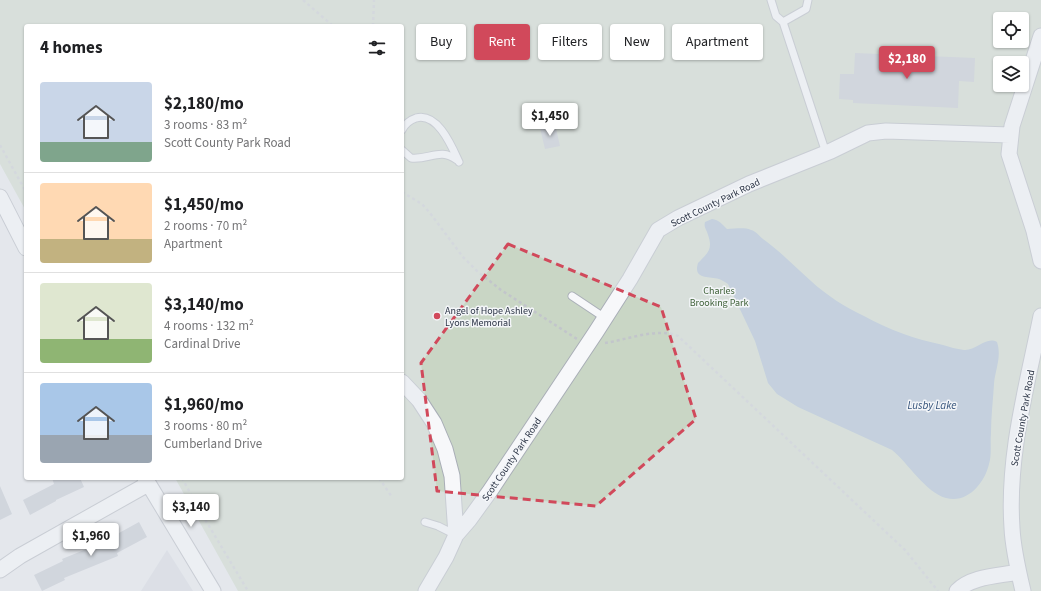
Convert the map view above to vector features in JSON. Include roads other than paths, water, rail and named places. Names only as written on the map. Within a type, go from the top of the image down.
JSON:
[{"type":"street","points":[[1041,36],[1010,135],[1010,154],[1034,231],[1041,261]]},
{"type":"street","name":"Scott County Park Road","points":[[426,591],[446,557],[456,536],[490,491],[588,344],[630,279],[658,230],[716,199],[826,153],[868,133],[886,131],[1010,135]]},
{"type":"street","points":[[0,197],[24,244]]},
{"type":"street","name":"Scott County Park Road","points":[[1023,591],[1018,572],[1012,528],[1012,477],[1018,429],[1041,316]]},
{"type":"street","points":[[404,384],[427,411],[445,448],[452,476],[456,536]]},
{"type":"street","points":[[0,570],[20,556],[147,481],[213,591]]},
{"type":"street","points":[[957,591],[971,581],[1018,572]]},
{"type":"lane","points":[[771,0],[776,16],[782,22],[826,153]]},
{"type":"lane","points":[[782,22],[806,10],[808,0]]},
{"type":"lane","points":[[404,127],[409,121],[415,118],[422,117],[434,121],[446,137],[459,162],[446,154],[440,153],[418,159],[411,158],[404,152]]},
{"type":"lane","points":[[572,296],[605,318]]},
{"type":"lane","points":[[425,522],[438,526],[456,536]]},
{"type":"water","name":"Lusby Lake","points":[[712,219],[719,221],[727,229],[739,228],[754,231],[829,296],[883,326],[922,340],[964,350],[968,350],[989,341],[997,342],[999,358],[994,384],[990,460],[984,478],[974,490],[968,495],[954,499],[938,495],[924,484],[892,450],[798,407],[777,394],[768,383],[755,341],[728,284],[719,279],[702,276],[698,272],[698,263],[708,252],[710,246],[705,222]]},
{"type":"place","name":"Angel of Hope Ashley Lyons Memorial","points":[[437,316]]},
{"type":"park label","name":"Charles Brooking Park","points":[[719,296]]}]
